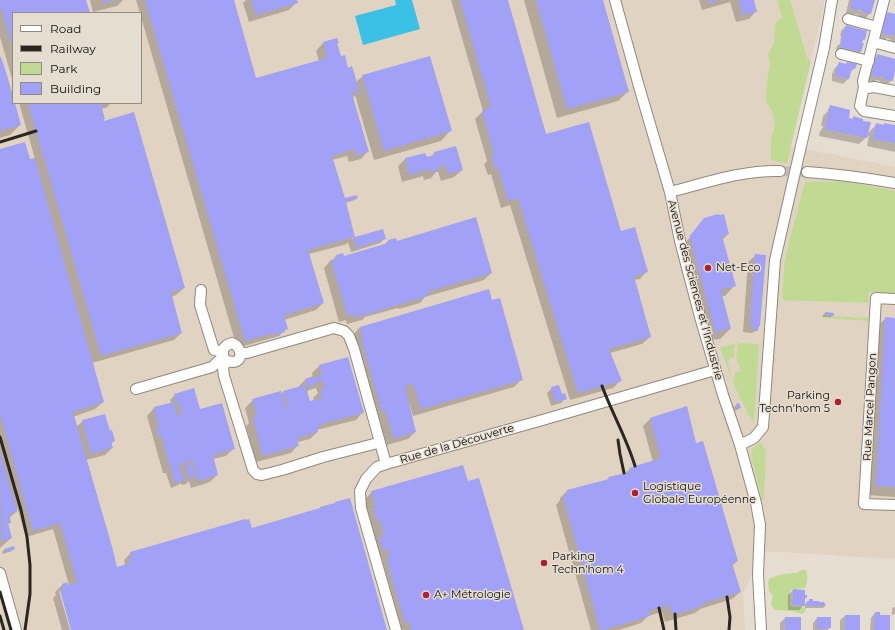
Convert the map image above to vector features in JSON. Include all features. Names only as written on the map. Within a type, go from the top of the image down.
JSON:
[{"type":"street","name":"Avenue des Sciences et l'Industrie","points":[[615,0],[670,192],[680,241],[700,317],[740,445],[756,502],[760,525],[758,574],[761,630]]},
{"type":"street","points":[[740,445],[754,438],[763,427],[775,260],[824,48],[832,0]]},
{"type":"street","points":[[884,0],[863,81],[864,87],[860,106],[864,111],[895,116]]},
{"type":"street","points":[[848,19],[877,27]]},
{"type":"street","points":[[873,42],[895,48]]},
{"type":"street","points":[[841,54],[869,61]]},
{"type":"street","points":[[864,87],[874,87],[895,92]]},
{"type":"street","points":[[670,192],[746,173],[780,171]]},
{"type":"street","points":[[807,172],[829,173],[895,183]]},
{"type":"street","points":[[201,290],[200,305],[214,350],[224,357],[232,362],[240,357],[239,349],[236,345],[232,344],[226,345],[223,349],[224,357],[224,376],[253,470],[257,474],[262,475],[282,470],[376,443],[380,444],[381,446]]},
{"type":"street","name":"Rue Marcel Pangon","points":[[895,299],[876,298],[864,504],[895,505]]},
{"type":"street","points":[[240,353],[247,353],[334,328],[344,331],[349,336],[354,349],[386,464]]},
{"type":"street","points":[[136,389],[212,367],[224,357]]},
{"type":"street","name":"Rue de la Découverte","points":[[396,630],[361,508],[360,491],[366,479],[377,467],[716,370]]},
{"type":"street","points":[[0,573],[16,630]]},
{"type":"shaded area","points":[[0,0],[824,0],[791,146],[895,167],[895,559],[764,551],[743,593],[745,630],[0,630]]},
{"type":"green space","points":[[777,0],[790,0],[807,58],[811,61],[787,163],[771,160],[771,139],[775,125],[772,111],[766,101],[767,80],[770,66],[768,55],[774,43],[775,23],[782,17]]},
{"type":"green space","points":[[844,181],[895,191],[895,293],[869,292],[868,303],[782,300],[785,258],[805,182]]},
{"type":"green space","points":[[822,316],[870,318],[870,321],[822,318]]},
{"type":"green space","points":[[738,343],[759,344],[754,425],[733,383],[735,373],[741,371],[736,357]]},
{"type":"green space","points":[[735,344],[734,357],[727,360],[731,378],[720,347]]},
{"type":"green space","points":[[760,443],[766,450],[764,500],[762,500],[751,455],[753,449]]},
{"type":"green space","points":[[801,570],[806,570],[807,584],[805,588],[790,590],[790,606],[806,608],[805,612],[802,614],[792,611],[775,610],[771,605],[773,595],[769,592],[769,579],[782,574],[797,573]]},
{"type":"water","points":[[395,0],[412,0],[420,29],[363,45],[355,16],[396,5]]},
{"type":"building","points":[[0,0],[86,0],[90,12],[12,12],[12,46],[0,5]]},
{"type":"building","points":[[102,0],[112,0],[112,1],[103,3]]},
{"type":"building","points":[[145,0],[234,0],[256,78],[327,58],[323,42],[337,38],[341,56],[345,55],[348,68],[352,66],[359,89],[357,89],[359,94],[355,95],[354,90],[351,91],[369,152],[356,156],[354,149],[332,156],[345,198],[357,195],[358,198],[346,202],[355,237],[383,229],[386,239],[356,248],[353,237],[308,250],[324,303],[284,315],[288,329],[285,330],[285,332],[275,335],[274,333],[245,341]]},
{"type":"building","points":[[251,0],[297,0],[298,3],[256,15]]},
{"type":"building","points":[[460,0],[508,0],[546,134],[589,122],[621,231],[635,227],[648,272],[634,276],[651,337],[609,349],[622,381],[578,393],[518,198],[508,201],[498,167],[495,168],[491,155],[494,154],[482,111],[491,107]]},
{"type":"building","points":[[536,0],[603,0],[629,92],[567,109]]},
{"type":"building","points":[[708,0],[719,0],[709,3]]},
{"type":"building","points":[[739,0],[754,0],[757,12],[743,15]]},
{"type":"building","points":[[852,0],[875,0],[871,14],[863,13],[863,10],[859,9],[858,11],[850,8]]},
{"type":"building","points":[[887,12],[895,14],[895,35],[891,34],[890,36],[882,33]]},
{"type":"building","points":[[846,25],[867,31],[865,40],[863,39],[862,43],[864,43],[861,52],[840,47],[843,31]]},
{"type":"building","points":[[877,54],[895,59],[893,81],[884,79],[884,77],[880,76],[880,78],[871,75]]},
{"type":"building","points":[[430,56],[452,131],[384,151],[362,75]]},
{"type":"building","points":[[1,57],[12,93],[12,104],[15,104],[21,125],[0,131]]},
{"type":"building","points":[[839,62],[846,64],[847,62],[857,64],[855,69],[852,68],[849,79],[836,76],[836,69]]},
{"type":"building","points":[[28,104],[105,104],[106,105],[101,105],[105,119],[104,121],[134,112],[185,288],[171,292],[182,333],[101,356]]},
{"type":"building","points":[[830,105],[850,110],[849,118],[853,119],[853,116],[863,119],[863,121],[871,122],[867,138],[825,129]]},
{"type":"building","points":[[876,123],[895,125],[895,143],[873,139]]},
{"type":"building","points":[[25,142],[30,159],[35,158],[104,402],[73,412],[117,567],[130,563],[129,558],[132,557],[130,552],[245,519],[249,519],[252,528],[350,498],[387,630],[71,630],[60,590],[63,589],[62,584],[67,582],[68,585],[77,582],[60,523],[33,531],[0,414],[0,149]]},
{"type":"building","points":[[456,146],[463,170],[448,174],[445,165],[438,167],[439,170],[432,173],[430,169],[409,175],[405,158],[425,153],[427,157],[434,155],[434,152]]},
{"type":"building","points":[[724,214],[729,234],[722,236],[736,286],[721,290],[731,329],[717,331],[717,339],[689,237],[704,218]]},
{"type":"building","points":[[476,217],[492,273],[427,292],[428,296],[354,318],[353,314],[347,315],[331,260],[337,258],[336,255],[343,253],[344,256],[388,243],[388,240],[396,238],[397,241]]},
{"type":"building","points":[[755,254],[766,255],[760,326],[758,331],[753,330],[753,326],[750,325]]},
{"type":"building","points":[[489,289],[492,300],[500,298],[523,380],[421,409],[413,384],[405,386],[416,432],[394,439],[385,411],[382,412],[361,338],[363,337],[360,327]]},
{"type":"building","points":[[825,312],[834,313],[834,316],[825,315]]},
{"type":"building","points":[[885,317],[895,318],[895,487],[876,486]]},
{"type":"building","points":[[348,357],[364,413],[321,424],[321,427],[317,428],[318,432],[297,438],[299,446],[263,456],[253,418],[257,417],[252,399],[281,391],[286,410],[288,409],[283,391],[305,385],[310,401],[322,398],[320,389],[325,388],[323,381],[307,387],[305,379],[313,376],[313,378],[322,376],[319,365]]},
{"type":"building","points":[[559,385],[562,394],[565,393],[567,399],[555,402],[551,387]]},
{"type":"building","points":[[194,388],[200,409],[222,403],[235,449],[213,455],[218,475],[198,481],[193,461],[180,464],[184,481],[175,483],[161,435],[158,436],[156,429],[159,428],[154,407],[174,402],[178,416],[182,414],[179,403],[177,404],[174,394]]},
{"type":"building","points":[[739,403],[741,408],[737,409],[736,404]]},
{"type":"building","points":[[687,406],[696,443],[703,441],[738,561],[732,563],[741,592],[703,603],[703,606],[673,615],[669,605],[648,611],[650,616],[600,630],[563,496],[568,494],[567,490],[609,479],[608,477],[631,472],[629,468],[661,458],[650,418]]},
{"type":"building","points":[[105,414],[110,431],[112,430],[115,441],[111,442],[113,448],[91,454],[82,420]]},
{"type":"building","points":[[0,451],[17,510],[17,512],[9,514],[11,523],[8,523],[12,538],[1,541]]},
{"type":"building","points":[[191,463],[195,477],[189,479],[185,465]]},
{"type":"building","points":[[463,465],[468,481],[479,478],[524,630],[411,630],[409,622],[405,623],[390,572],[387,557],[390,556],[388,549],[383,551],[379,537],[384,536],[380,520],[377,521],[373,508],[376,507],[371,491]]},
{"type":"building","points":[[14,546],[15,549],[5,552],[4,549]]},
{"type":"building","points":[[793,589],[805,590],[805,595],[807,595],[807,598],[805,598],[805,606],[792,605]]},
{"type":"building","points":[[809,599],[824,602],[826,606],[807,606],[807,601],[809,601]]},
{"type":"building","points":[[875,612],[880,612],[880,615],[890,615],[890,630],[874,630]]},
{"type":"building","points":[[845,615],[860,615],[860,630],[845,630]]},
{"type":"building","points":[[785,617],[801,617],[801,630],[785,630]]},
{"type":"building","points":[[817,617],[831,617],[831,628],[817,629]]},
{"type":"tunnel","points":[[780,171],[804,172]]},
{"type":"railway","points":[[0,142],[36,131]]},
{"type":"railway","points":[[602,386],[635,466]]},
{"type":"railway","points":[[0,437],[21,510],[27,537],[30,565],[30,594],[25,630]]},
{"type":"railway","points":[[618,440],[624,473]]},
{"type":"railway","points":[[0,592],[11,630]]},
{"type":"railway","points":[[727,597],[730,617],[729,630]]},
{"type":"railway","points":[[659,608],[664,630]]},
{"type":"railway","points":[[675,614],[676,630]]},
{"type":"railway","points":[[0,616],[4,630]]},
{"type":"place","name":"Net-Eco","points":[[708,268]]},
{"type":"place","name":"Parking Techn'hom 5","points":[[838,402]]},
{"type":"place","name":"Logistique Globale Européenne","points":[[635,493]]},
{"type":"place","name":"Parking Techn'hom 4","points":[[544,563]]},
{"type":"place","name":"A+ Métrologie","points":[[426,595]]}]
